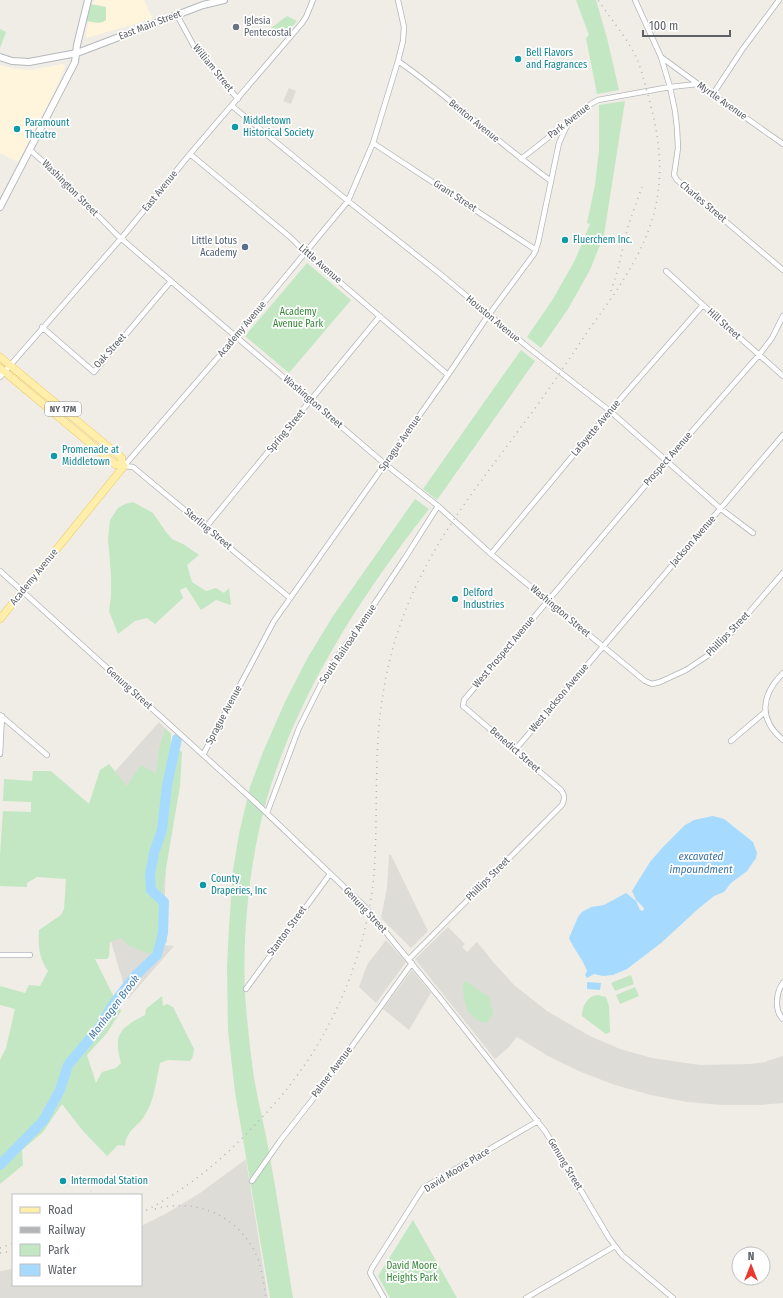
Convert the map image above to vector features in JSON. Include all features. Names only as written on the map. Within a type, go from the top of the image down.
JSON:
[{"type":"main road","points":[[0,206],[75,62],[77,45],[88,0]]},
{"type":"main road","name":"East Main Street","points":[[0,58],[12,61],[28,62],[76,53],[203,5],[224,0]]},
{"type":"main road","name":"NY 17M","points":[[0,357],[122,458],[123,465],[116,466],[1,372]]},
{"type":"main road","name":"Academy Avenue","points":[[0,619],[123,465]]},
{"type":"street","name":"East Avenue","points":[[1,372],[10,366],[42,327],[121,238],[190,154],[302,23],[313,0]]},
{"type":"street","name":"Academy Avenue","points":[[123,465],[163,423],[306,254],[348,201],[373,144],[403,41],[404,27],[398,0]]},
{"type":"street","name":"Charles Street","points":[[635,0],[662,56],[670,87],[675,111],[678,148],[674,175],[677,180],[783,270]]},
{"type":"street","points":[[713,94],[742,50],[779,0]]},
{"type":"street","name":"William Street","points":[[178,15],[196,50],[238,98]]},
{"type":"street","name":"Myrtle Avenue","points":[[662,56],[698,84],[783,144]]},
{"type":"street","name":"Benton Avenue","points":[[398,61],[421,77],[550,181]]},
{"type":"street","points":[[670,87],[698,84]]},
{"type":"street","name":"Park Avenue","points":[[521,159],[598,100],[670,87]]},
{"type":"street","name":"Houston Avenue","points":[[232,106],[529,348],[610,411],[721,509],[753,533]]},
{"type":"street","name":"Sprague Avenue","points":[[203,755],[274,620],[536,250],[559,143],[569,122]]},
{"type":"street","name":"Grant Street","points":[[373,144],[536,250]]},
{"type":"street","name":"Washington Street","points":[[30,150],[55,172],[121,238],[385,464],[438,506],[491,554],[602,646]]},
{"type":"street","name":"Little Avenue","points":[[190,154],[290,237],[306,254],[448,374]]},
{"type":"street","name":"Hill Street","points":[[666,271],[783,376]]},
{"type":"street","name":"Oak Street","points":[[42,327],[94,372],[171,281]]},
{"type":"street","name":"Lafayette Avenue","points":[[491,554],[610,411],[703,305]]},
{"type":"street","name":"Spring Street","points":[[206,526],[380,316]]},
{"type":"street","name":"Prospect Avenue","points":[[548,600],[666,461],[759,355],[772,338],[783,316]]},
{"type":"street","name":"Jackson Avenue","points":[[602,646],[783,435]]},
{"type":"street","name":"Sterling Street","points":[[123,465],[133,467],[206,526],[290,598]]},
{"type":"street","name":"South Railroad Avenue","points":[[267,813],[299,728],[322,682],[337,657],[361,624],[438,506]]},
{"type":"street","name":"Genung Street","points":[[0,572],[267,813],[364,907],[410,961],[538,1121],[615,1246],[628,1261],[673,1298]]},
{"type":"street","name":"Phillips Street","points":[[602,646],[645,681],[652,684],[660,682],[686,670],[710,654],[732,632],[783,573]]},
{"type":"street","name":"West Prospect Avenue","points":[[463,705],[465,698],[548,600]]},
{"type":"street","name":"West Jackson Avenue","points":[[515,750],[602,646]]},
{"type":"street","points":[[783,673],[770,690],[766,701],[766,712],[770,726],[783,740]]},
{"type":"street","name":"Benedict Street","points":[[463,705],[561,790],[564,797]]},
{"type":"street","points":[[731,741],[766,712]]},
{"type":"street","points":[[0,754],[1,716]]},
{"type":"street","points":[[1,716],[47,755]]},
{"type":"street","name":"Phillips Street","points":[[410,961],[562,805],[564,797]]},
{"type":"street","name":"Stanton Street","points":[[246,989],[330,874]]},
{"type":"street","points":[[0,954],[30,955]]},
{"type":"street","name":"Palmer Avenue","points":[[252,1181],[280,1141],[324,1085],[410,961]]},
{"type":"street","points":[[783,983],[778,991],[777,1008],[780,1017],[783,1019]]},
{"type":"street","name":"David Moore Place","points":[[384,1298],[370,1273],[423,1188],[538,1121]]},
{"type":"street","points":[[526,1298],[615,1246]]},
{"type":"shaded area","points":[[94,0],[144,0],[153,19],[86,38]]},
{"type":"shaded area","points":[[63,64],[65,67],[53,95],[18,162],[0,153],[0,65],[16,69],[31,70]]},
{"type":"shaded area","points":[[289,88],[296,91],[291,104],[283,101]]},
{"type":"shaded area","points":[[159,722],[171,734],[163,945],[174,946],[128,999],[97,894],[96,793]]},
{"type":"shaded area","points":[[389,855],[391,855],[428,931],[411,948],[381,918],[387,888]]},
{"type":"shaded area","points":[[448,927],[465,944],[462,947],[467,952],[477,942],[514,985],[547,1011],[590,1036],[620,1049],[652,1058],[700,1065],[750,1064],[766,1062],[783,1056],[783,1103],[760,1105],[723,1105],[687,1102],[651,1095],[615,1085],[581,1072],[548,1056],[517,1037],[508,1048],[495,1059],[415,959]]},
{"type":"shaded area","points":[[386,940],[406,962],[376,1003],[359,987],[367,965]]},
{"type":"shaded area","points":[[412,970],[431,993],[409,1030],[383,1009]]},
{"type":"shaded area","points":[[246,1159],[268,1298],[0,1298],[0,1271],[12,1269],[12,1286],[142,1286],[142,1226],[167,1213],[200,1193]]},
{"type":"green space","points":[[576,0],[596,0],[607,38],[619,90],[597,94],[586,38],[589,35]]},
{"type":"green space","points":[[91,4],[106,7],[106,20],[104,22],[99,23],[86,21]]},
{"type":"green space","points":[[287,16],[297,21],[282,38],[271,28]]},
{"type":"green space","points":[[0,29],[6,32],[0,48]]},
{"type":"green space","points":[[625,101],[604,235],[590,270],[568,309],[541,348],[527,337],[553,299],[575,260],[590,224],[587,223],[595,185],[599,150],[599,105]]},
{"type":"green space","name":"Academy Avenue Park","points":[[307,263],[351,300],[289,373],[245,336]]},
{"type":"green space","points":[[521,350],[535,361],[437,500],[423,489]]},
{"type":"green space","points":[[415,499],[429,509],[359,605],[338,639],[301,709],[272,782],[258,833],[253,860],[245,942],[245,994],[257,1097],[272,1170],[293,1298],[270,1298],[235,1092],[228,1030],[227,967],[229,927],[233,870],[239,834],[250,787],[263,752],[285,702],[308,657],[333,616]]},
{"type":"green space","points":[[133,502],[153,513],[172,539],[183,544],[199,555],[187,565],[192,582],[206,591],[216,588],[224,593],[229,588],[231,605],[216,600],[201,610],[186,587],[180,590],[183,598],[155,624],[147,618],[135,621],[118,634],[109,611],[111,596],[108,539],[110,520],[118,508]]},
{"type":"green space","points":[[165,728],[171,734],[170,755],[175,748],[182,752],[180,786],[163,886],[163,908],[167,942],[149,954],[129,946],[121,938],[110,942],[109,956],[107,959],[95,959],[121,1011],[107,1033],[87,1055],[96,1083],[102,1072],[116,1068],[121,1063],[118,1038],[124,1028],[145,1015],[146,1009],[162,996],[163,1006],[167,1004],[173,1007],[194,1049],[193,1056],[190,1061],[168,1060],[160,1063],[153,1096],[148,1109],[142,1119],[130,1132],[125,1146],[118,1145],[107,1156],[83,1131],[62,1104],[43,1132],[22,1150],[23,1165],[0,1184],[0,1060],[6,1048],[15,1009],[0,1005],[0,986],[25,993],[29,985],[40,986],[48,971],[40,952],[39,930],[61,915],[64,909],[66,879],[37,877],[27,883],[27,887],[0,886],[0,855],[3,811],[31,812],[31,802],[3,801],[4,779],[32,781],[33,771],[51,771],[89,804],[100,770],[109,764],[127,786],[141,765],[156,774],[159,749]]},
{"type":"green space","points":[[631,975],[634,984],[615,991],[611,983]]},
{"type":"green space","points":[[466,981],[489,997],[493,1014],[487,1023],[474,1018],[467,1009],[463,990],[463,983]]},
{"type":"green space","points":[[635,987],[639,996],[620,1004],[616,995]]},
{"type":"green space","points":[[598,995],[606,997],[609,1006],[610,1032],[606,1034],[582,1016],[583,1009],[588,999]]},
{"type":"green space","name":"David Moore Heights Park","points":[[413,1220],[457,1298],[390,1298],[378,1276]]},
{"type":"water","name":"excavated impoundment","points":[[713,816],[724,819],[753,842],[757,853],[756,858],[747,871],[731,883],[724,892],[714,896],[661,943],[627,969],[613,975],[603,976],[594,974],[587,978],[585,975],[587,971],[569,938],[578,917],[582,912],[591,907],[604,905],[626,893],[636,901],[640,910],[643,911],[644,908],[636,900],[632,891],[650,862],[685,825],[694,820]]},
{"type":"water","points":[[587,982],[601,983],[600,990],[587,989]]},
{"type":"waterway","name":"Monhagen Brook","points":[[0,1165],[43,1121],[60,1090],[68,1065],[98,1029],[114,1003],[134,977],[157,955],[163,933],[164,902],[151,890],[150,875],[154,853],[162,830],[167,785],[177,739]]},
{"type":"railway","points":[[142,1212],[172,1196],[186,1186],[240,1141],[288,1087],[309,1058],[337,1009],[357,957],[365,930],[370,902],[374,875],[378,749],[381,707],[390,658],[405,610],[419,580],[442,538],[468,499],[549,389],[618,288],[628,273],[644,242],[658,195],[660,167],[658,140],[642,73],[637,59],[624,36],[598,0]]},
{"type":"railway","points":[[611,291],[618,269],[628,226],[642,187]]},
{"type":"railway","points":[[87,1194],[91,1191]]},
{"type":"railway","points":[[155,1209],[171,1206],[202,1208],[229,1222],[241,1232],[250,1244],[258,1259],[266,1298]]},
{"type":"railway","points":[[0,1248],[12,1243]]},
{"type":"railway","points":[[0,1253],[12,1251]]},
{"type":"place","name":"Iglesia Pentecostal","points":[[236,27]]},
{"type":"place","name":"Bell Flavors and Fragrances","points":[[518,59]]},
{"type":"place","name":"Middletown Historical Society","points":[[235,127]]},
{"type":"place","name":"Paramount Theatre","points":[[17,129]]},
{"type":"place","name":"Fluerchem Inc.","points":[[565,240]]},
{"type":"place","name":"Little Lotus Academy","points":[[245,247]]},
{"type":"place","name":"Promenade at Middletown","points":[[54,456]]},
{"type":"place","name":"Delford Industries","points":[[455,599]]},
{"type":"place","name":"County Draperies, Inc","points":[[203,885]]},
{"type":"place","name":"Intermodal Station","points":[[63,1181]]}]
